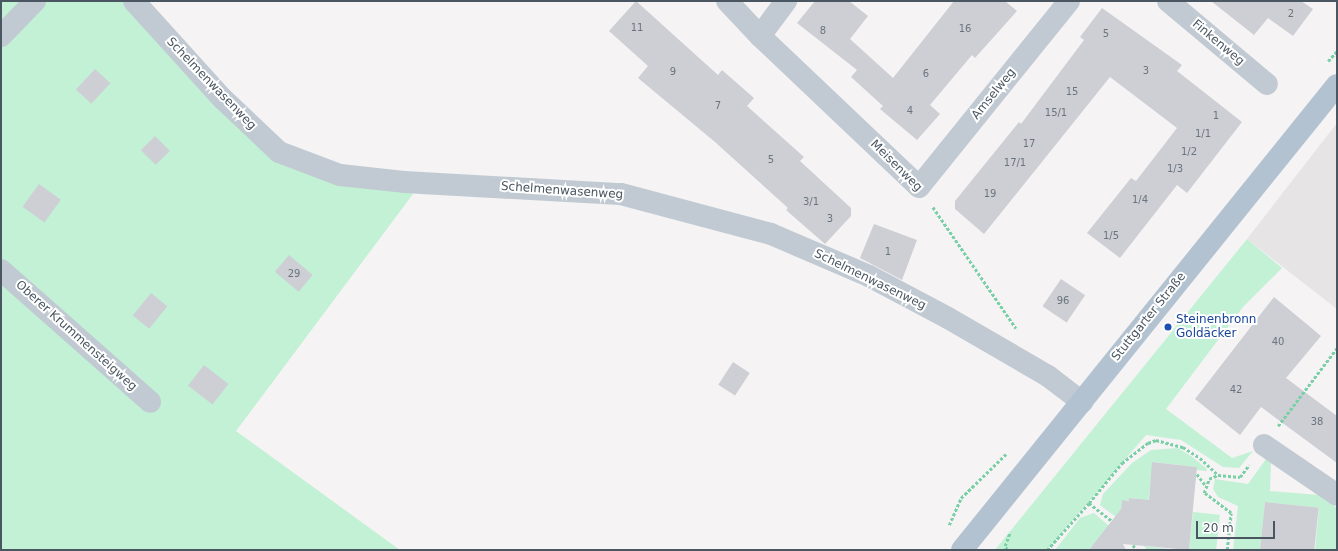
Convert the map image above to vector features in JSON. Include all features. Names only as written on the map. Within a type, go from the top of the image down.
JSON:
[{"type":"main road","name":"Stuttgarter Straße","points":[[962,550],[1337,85]]},
{"type":"street","points":[[1,36],[35,1]]},
{"type":"street","name":"Schelmenwasenweg","points":[[134,1],[223,99],[279,152],[340,175],[404,182],[621,194],[772,234],[869,276],[948,318],[1048,376],[1082,402]]},
{"type":"street","name":"Meisenweg","points":[[728,1],[760,36],[919,187]]},
{"type":"street","points":[[760,36],[786,1]]},
{"type":"street","name":"Amselweg","points":[[919,187],[1069,1]]},
{"type":"street","name":"Finkenweg","points":[[1168,1],[1267,84]]},
{"type":"street","name":"Oberer Krummensteigweg","points":[[1,270],[150,402]]},
{"type":"street","points":[[1264,445],[1337,495]]},
{"type":"path","name":"Meisenweg","points":[[919,187],[1017,329]]},
{"type":"path","points":[[1227,550],[1231,513],[1204,493],[1209,480],[1218,475],[1240,477],[1337,348]]},
{"type":"path","points":[[1047,550],[1122,463],[1148,443],[1156,440],[1183,447],[1200,458],[1218,475]]},
{"type":"path","points":[[1197,474],[1206,486]]},
{"type":"path","points":[[1089,503],[1112,521]]},
{"type":"path","points":[[1133,545],[1137,550]]},
{"type":"shaded area","points":[[1337,123],[1337,309],[1247,239]]},
{"type":"green space","points":[[1,1],[127,1],[236,124],[413,194],[236,431],[400,550],[1,550]]},
{"type":"green space","points":[[1247,239],[1282,268],[1243,307],[1166,409],[1232,458],[1253,451],[1239,468],[1223,467],[1181,440],[1146,435],[1047,550],[995,550]]},
{"type":"green space","points":[[1178,448],[1207,469],[1206,471],[1197,470],[1197,467],[1153,462],[1147,512],[1139,512],[1140,499],[1130,498],[1129,501],[1122,500],[1121,512],[1116,517],[1100,505],[1103,494],[1132,463],[1151,450]]},
{"type":"green space","points":[[1266,459],[1271,459],[1270,491],[1319,495],[1337,508],[1337,550],[1315,550],[1319,508],[1265,502],[1260,550],[1233,550],[1238,506],[1218,497],[1213,489],[1215,479],[1248,484]]},
{"type":"green space","points":[[1193,512],[1220,515],[1216,550],[1189,550]]},
{"type":"green space","points":[[1094,513],[1109,526],[1089,550],[1055,550],[1080,518]]},
{"type":"green space","points":[[1144,546],[1179,550],[1147,550]]},
{"type":"building","points":[[636,1],[718,75],[722,70],[754,98],[747,106],[804,157],[800,161],[851,208],[851,216],[825,244],[786,210],[788,208],[715,142],[638,78],[648,66],[609,31]]},
{"type":"building","points":[[815,1],[849,1],[868,16],[850,39],[893,78],[954,1],[1005,1],[1017,11],[975,58],[972,55],[930,105],[940,114],[917,140],[880,109],[883,106],[851,77],[857,70],[797,23]]},
{"type":"building","points":[[1211,1],[1301,1],[1313,9],[1293,36],[1268,18],[1254,35]]},
{"type":"building","points":[[1102,8],[1182,65],[1177,71],[1242,122],[1187,193],[1177,185],[1120,258],[1087,233],[1131,178],[1136,181],[1177,128],[1110,77],[984,234],[955,209],[955,201],[1019,122],[1021,124],[1084,40],[1080,37]]},
{"type":"building","points":[[95,69],[110,83],[91,104],[76,89]]},
{"type":"building","points":[[155,136],[170,151],[156,165],[141,150]]},
{"type":"building","points":[[39,184],[61,200],[44,223],[23,207]]},
{"type":"building","points":[[874,224],[917,240],[902,280],[860,258]]},
{"type":"building","points":[[289,255],[313,275],[299,292],[275,272]]},
{"type":"building","points":[[1061,279],[1085,295],[1067,323],[1043,306]]},
{"type":"building","points":[[151,293],[167,306],[149,329],[133,316]]},
{"type":"building","points":[[1274,297],[1321,336],[1286,378],[1337,416],[1337,463],[1261,407],[1240,435],[1195,399]]},
{"type":"building","points":[[733,362],[750,373],[735,396],[718,385]]},
{"type":"building","points":[[204,365],[228,384],[212,405],[188,385]]},
{"type":"building","points":[[1152,462],[1197,467],[1189,550],[1123,544],[1126,550],[1089,550],[1121,509],[1122,500],[1129,501],[1129,498],[1149,500]]},
{"type":"building","points":[[1265,502],[1319,508],[1314,550],[1260,550]]},
{"type":"place","name":"Steinenbronn Goldäcker","points":[[1168,327]]}]
